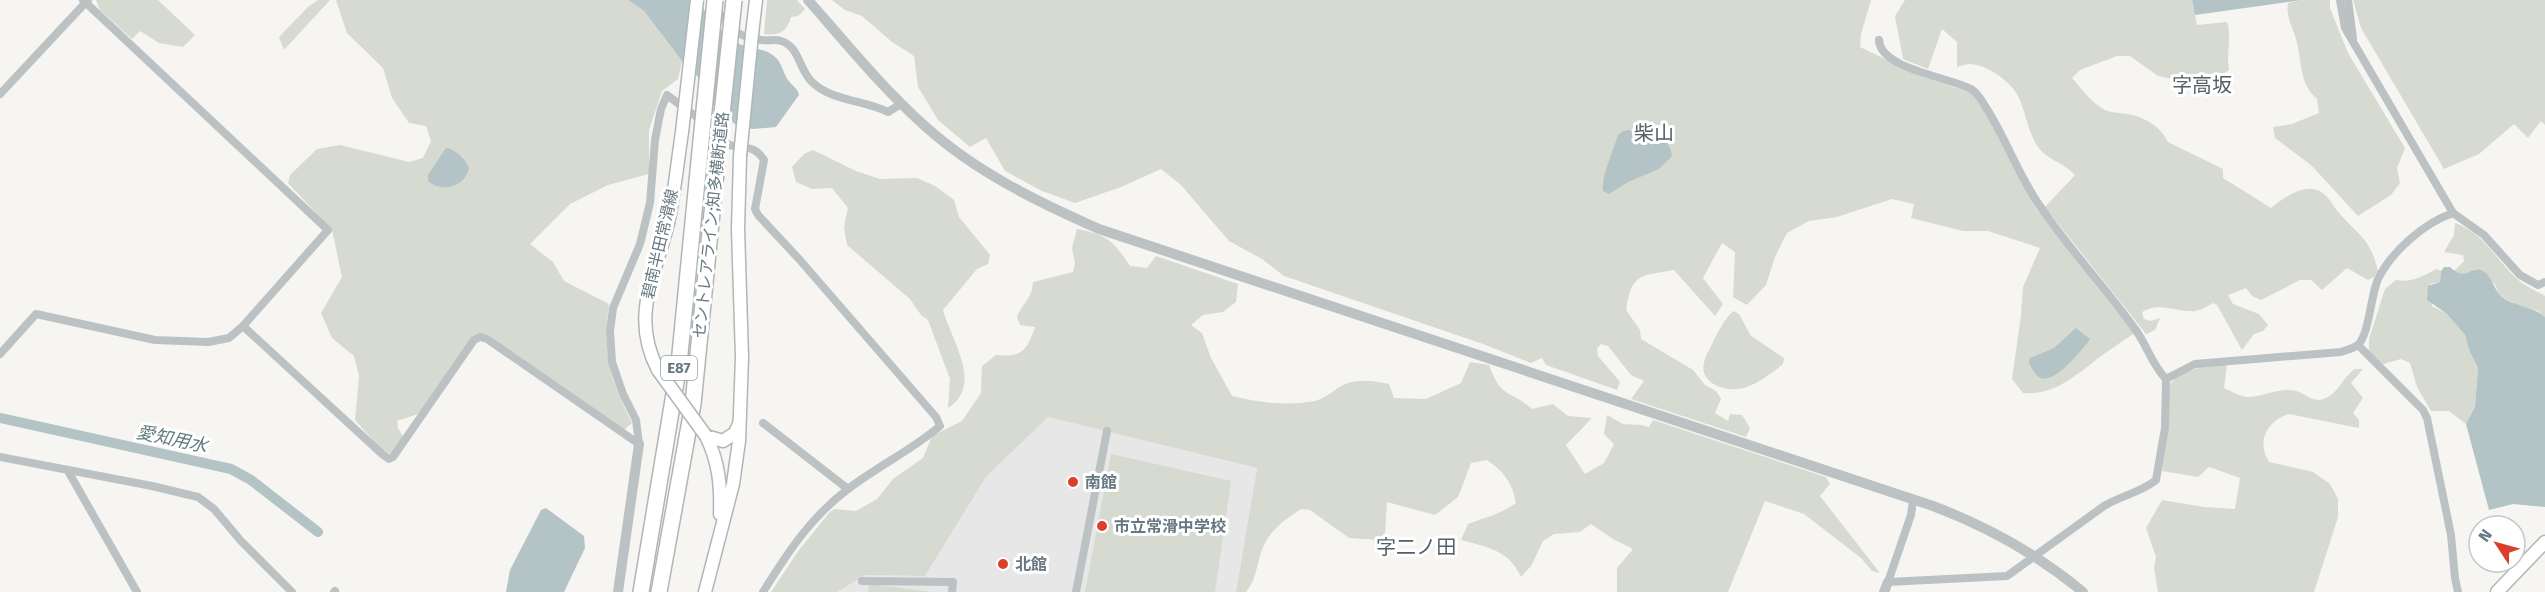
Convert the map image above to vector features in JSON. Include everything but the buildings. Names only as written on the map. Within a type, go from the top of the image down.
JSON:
[{"type":"highway","name":"セントレアライン;知多横断道路","points":[[641,592],[679,364],[715,0]]},
{"type":"highway","name":"セントレアライン;知多横断道路","points":[[659,592],[693,404],[734,0]]},
{"type":"main road","name":"碧南半田常滑線","points":[[696,0],[682,132],[669,216],[650,279],[645,310],[645,339],[658,370],[705,436],[716,461],[721,484],[720,534]]},
{"type":"main road","name":"碧南半田常滑線","points":[[705,592],[733,484],[741,417],[742,357],[738,229],[740,156],[756,0]]},
{"type":"main road","points":[[705,436],[723,441],[730,438],[735,433],[741,417]]},
{"type":"main road","points":[[2497,592],[2545,542]]},
{"type":"street","points":[[710,0],[735,33],[764,41],[781,40],[793,49],[811,81],[822,89],[888,112],[902,104]]},
{"type":"street","points":[[808,0],[902,104],[928,129],[964,157],[1035,201],[1099,229],[1972,521],[2036,557],[2083,592]]},
{"type":"street","points":[[2340,0],[2345,28],[2453,213],[2484,235],[2520,275],[2538,285],[2545,282]]},
{"type":"street","points":[[2348,0],[2353,41]]},
{"type":"street","points":[[0,94],[86,1],[328,228],[326,235],[243,326],[229,338],[208,342],[155,340],[36,314],[0,354]]},
{"type":"street","points":[[1879,40],[1879,46],[1886,56],[1925,74],[1973,90],[1985,105],[2040,206],[2136,331],[2159,372],[2166,379],[2165,428],[2156,480],[2104,506],[2007,576],[1886,587],[1911,515],[1913,500]]},
{"type":"street","points":[[618,592],[639,444],[636,420],[623,394],[612,362],[610,331],[613,308],[640,244],[650,203],[655,140],[661,109],[667,95],[708,125],[722,141],[729,145],[752,147],[760,154],[764,160],[755,209],[758,215],[939,421],[940,426],[848,489],[797,538],[763,592]]},
{"type":"street","points":[[2166,379],[2194,364],[2341,352],[2358,345],[2364,335],[2377,281],[2385,266],[2397,251],[2419,233],[2441,217],[2453,213]]},
{"type":"street","points":[[243,326],[390,459],[474,340],[480,337],[487,339],[639,444]]},
{"type":"street","points":[[2358,345],[2422,410],[2427,418],[2451,535],[2458,592]]},
{"type":"street","points":[[763,423],[848,489]]},
{"type":"street","points":[[1076,592],[1107,431]]},
{"type":"street","points":[[0,457],[198,497],[214,509],[241,541],[292,592]]},
{"type":"street","points":[[68,471],[137,592]]},
{"type":"street","points":[[862,581],[953,582],[952,592]]},
{"type":"shaded area","points":[[96,0],[158,0],[195,35],[183,47],[159,43],[140,31],[132,39],[100,10]]},
{"type":"shaded area","points":[[318,0],[330,0],[284,50],[279,37],[308,7]]},
{"type":"shaded area","points":[[336,0],[628,0],[644,11],[682,61],[678,79],[662,91],[649,130],[649,174],[608,185],[570,204],[530,244],[553,262],[564,281],[609,304],[607,352],[613,379],[632,423],[624,430],[479,334],[418,414],[397,421],[403,437],[391,455],[379,447],[355,420],[359,376],[354,356],[332,338],[321,313],[342,277],[332,230],[288,183],[290,175],[317,149],[340,145],[409,162],[423,158],[431,141],[426,126],[409,123],[392,98],[383,68],[347,33]]},
{"type":"shaded area","points":[[628,0],[697,0],[731,39],[777,58],[786,77],[799,95],[776,127],[753,129],[737,126],[710,102],[698,77],[682,61],[644,11]]},
{"type":"shaded area","points":[[767,0],[797,0],[805,9],[798,16],[791,17],[782,32],[764,34]]},
{"type":"shaded area","points":[[832,0],[1871,0],[1861,34],[1860,47],[1920,76],[1972,93],[1982,105],[2036,208],[2135,333],[2066,382],[2046,391],[2023,393],[2012,379],[2023,287],[2040,248],[1988,231],[1963,231],[1911,218],[1914,204],[1892,199],[1837,217],[1809,221],[1787,233],[1775,257],[1766,285],[1747,305],[1733,297],[1735,252],[1722,243],[1703,278],[1723,304],[1715,316],[1674,270],[1646,275],[1635,282],[1626,310],[1640,330],[1641,339],[1693,370],[1705,385],[1716,391],[1721,399],[1715,413],[1728,421],[1730,414],[1742,415],[1750,428],[1746,437],[1631,399],[1644,381],[1631,375],[1608,346],[1601,344],[1597,348],[1598,356],[1620,382],[1617,390],[1546,365],[1542,358],[1531,363],[1483,344],[1284,276],[1262,259],[1229,241],[1181,185],[1161,169],[1121,187],[1075,203],[1042,191],[1005,171],[986,138],[970,147],[938,120],[918,87],[914,56],[892,42],[862,16],[845,10]]},
{"type":"shaded area","points":[[1905,0],[2192,0],[2197,25],[2227,22],[2229,70],[2221,75],[2201,73],[2192,83],[2158,76],[2130,56],[2117,56],[2080,70],[2072,78],[2100,107],[2146,120],[2157,127],[2168,142],[2223,169],[2223,178],[2271,208],[2297,191],[2311,189],[2318,191],[2327,197],[2364,239],[2372,251],[2378,271],[2368,280],[2347,268],[2322,290],[2311,280],[2300,280],[2261,300],[2252,296],[2246,288],[2228,295],[2233,304],[2259,314],[2268,325],[2263,331],[2254,334],[2242,350],[2217,305],[2213,303],[2193,311],[2160,307],[2148,309],[2142,312],[2144,319],[2151,321],[2160,318],[2155,330],[2146,334],[2045,207],[2075,175],[2038,147],[2016,92],[1999,76],[1978,65],[1957,67],[1957,42],[1942,29],[1928,69],[1903,59],[1895,16]]},
{"type":"shaded area","points":[[2192,0],[2303,0],[2195,15]]},
{"type":"shaded area","points":[[2303,0],[2330,0],[2330,8],[2348,53],[2405,148],[2397,168],[2400,183],[2391,195],[2358,216],[2312,166],[2275,138],[2273,127],[2292,124],[2319,113],[2317,99],[2303,77],[2297,45],[2289,20],[2288,3]]},
{"type":"shaded area","points":[[2353,0],[2545,0],[2545,125],[2541,121],[2528,138],[2514,124],[2479,154],[2444,169],[2361,28]]},
{"type":"shaded area","points":[[1630,130],[1657,137],[1667,143],[1672,156],[1659,169],[1628,182],[1609,194],[1603,191],[1608,163],[1618,135]]},
{"type":"shaded area","points":[[446,148],[460,156],[469,169],[458,184],[440,187],[428,181],[428,175]]},
{"type":"shaded area","points":[[813,150],[856,171],[880,179],[917,178],[935,186],[954,200],[959,217],[990,255],[988,264],[977,269],[943,310],[958,348],[964,375],[964,387],[958,398],[948,408],[950,379],[928,320],[921,315],[910,299],[847,245],[844,227],[848,208],[832,188],[812,189],[796,182],[792,167],[804,154]]},
{"type":"shaded area","points":[[2455,223],[2465,227],[2482,240],[2517,279],[2545,296],[2545,317],[2538,311],[2515,304],[2499,295],[2495,284],[2476,269],[2463,275],[2454,271],[2464,261],[2463,255],[2444,252],[2454,235]]},
{"type":"shaded area","points":[[1077,229],[1109,240],[1130,266],[1147,268],[1156,256],[1238,284],[1236,302],[1223,312],[1203,315],[1191,325],[1202,333],[1211,358],[1232,396],[1273,403],[1304,403],[1319,400],[1348,383],[1374,381],[1389,384],[1394,398],[1426,399],[1461,383],[1470,362],[1489,365],[1502,389],[1532,409],[1553,404],[1568,416],[1592,418],[1566,445],[1585,474],[1604,463],[1614,444],[1604,434],[1607,415],[1623,424],[1649,427],[1653,420],[1826,477],[1830,484],[1820,496],[1880,573],[1872,571],[1861,558],[1804,514],[1765,501],[1728,592],[1617,592],[1617,568],[1633,549],[1591,524],[1580,532],[1554,534],[1543,541],[1531,566],[1521,577],[1504,555],[1461,540],[1468,524],[1499,513],[1516,503],[1506,478],[1487,460],[1471,463],[1458,497],[1435,515],[1387,502],[1385,533],[1379,540],[1349,538],[1310,510],[1301,509],[1282,523],[1267,539],[1249,587],[1246,592],[1236,592],[1257,468],[1048,417],[986,477],[925,576],[865,575],[837,592],[771,592],[799,550],[829,513],[834,509],[856,511],[877,499],[893,479],[923,458],[932,436],[962,421],[981,393],[982,366],[996,355],[1018,354],[1026,347],[1035,327],[1020,325],[1017,317],[1029,297],[1033,282],[1073,272],[1075,263],[1072,248]]},
{"type":"shaded area","points":[[2444,267],[2450,267],[2460,273],[2479,269],[2489,277],[2502,297],[2545,317],[2545,507],[2513,504],[2489,510],[2466,424],[2475,407],[2478,368],[2465,335],[2447,314],[2427,300],[2428,286],[2440,282],[2441,271]]},
{"type":"shaded area","points":[[2436,269],[2441,271],[2440,282],[2430,284],[2432,306],[2447,314],[2465,335],[2478,368],[2475,407],[2466,424],[2449,411],[2431,411],[2417,387],[2410,363],[2401,359],[2383,364],[2369,351],[2369,339],[2385,289],[2396,280],[2412,280]]},
{"type":"shaded area","points":[[1733,311],[1739,314],[1751,336],[1784,358],[1783,364],[1763,379],[1739,389],[1726,389],[1709,381],[1703,370],[1705,358],[1713,342]]},
{"type":"shaded area","points":[[2076,328],[2090,339],[2054,376],[2041,378],[2037,376],[2029,363],[2030,358],[2054,348]]},
{"type":"shaded area","points":[[2208,364],[2227,365],[2224,388],[2240,395],[2250,397],[2290,390],[2317,400],[2330,395],[2355,369],[2363,369],[2351,383],[2363,398],[2353,413],[2359,420],[2359,428],[2289,414],[2281,417],[2270,427],[2264,440],[2265,454],[2269,462],[2313,472],[2330,484],[2338,499],[2338,517],[2314,592],[2158,592],[2154,567],[2156,557],[2146,528],[2162,500],[2204,507],[2235,509],[2240,478],[2209,467],[2198,477],[2162,471],[2169,385],[2177,376]]},
{"type":"shaded area","name":"市立常滑中学校","points":[[1048,417],[1257,468],[1236,592],[837,592],[865,575],[925,576],[986,477]]},
{"type":"shaded area","points":[[1111,454],[1231,481],[1215,592],[1085,592]]},
{"type":"shaded area","points":[[546,508],[584,536],[585,548],[564,592],[506,592],[510,570],[541,510]]},
{"type":"shaded area","points":[[869,584],[932,592],[868,592]]},
{"type":"waterway","name":"愛知用水","points":[[0,418],[231,469],[251,480],[318,532]]},
{"type":"place","name":"南館","points":[[1073,482]]},
{"type":"place","name":"市立常滑中学校","points":[[1102,526]]},
{"type":"place","name":"北館","points":[[1003,564]]},
{"type":"district","name":"字高坂","points":[[2202,85]]},
{"type":"district","name":"柴山","points":[[1654,133]]},
{"type":"district","name":"字二ノ田","points":[[1416,547]]}]
